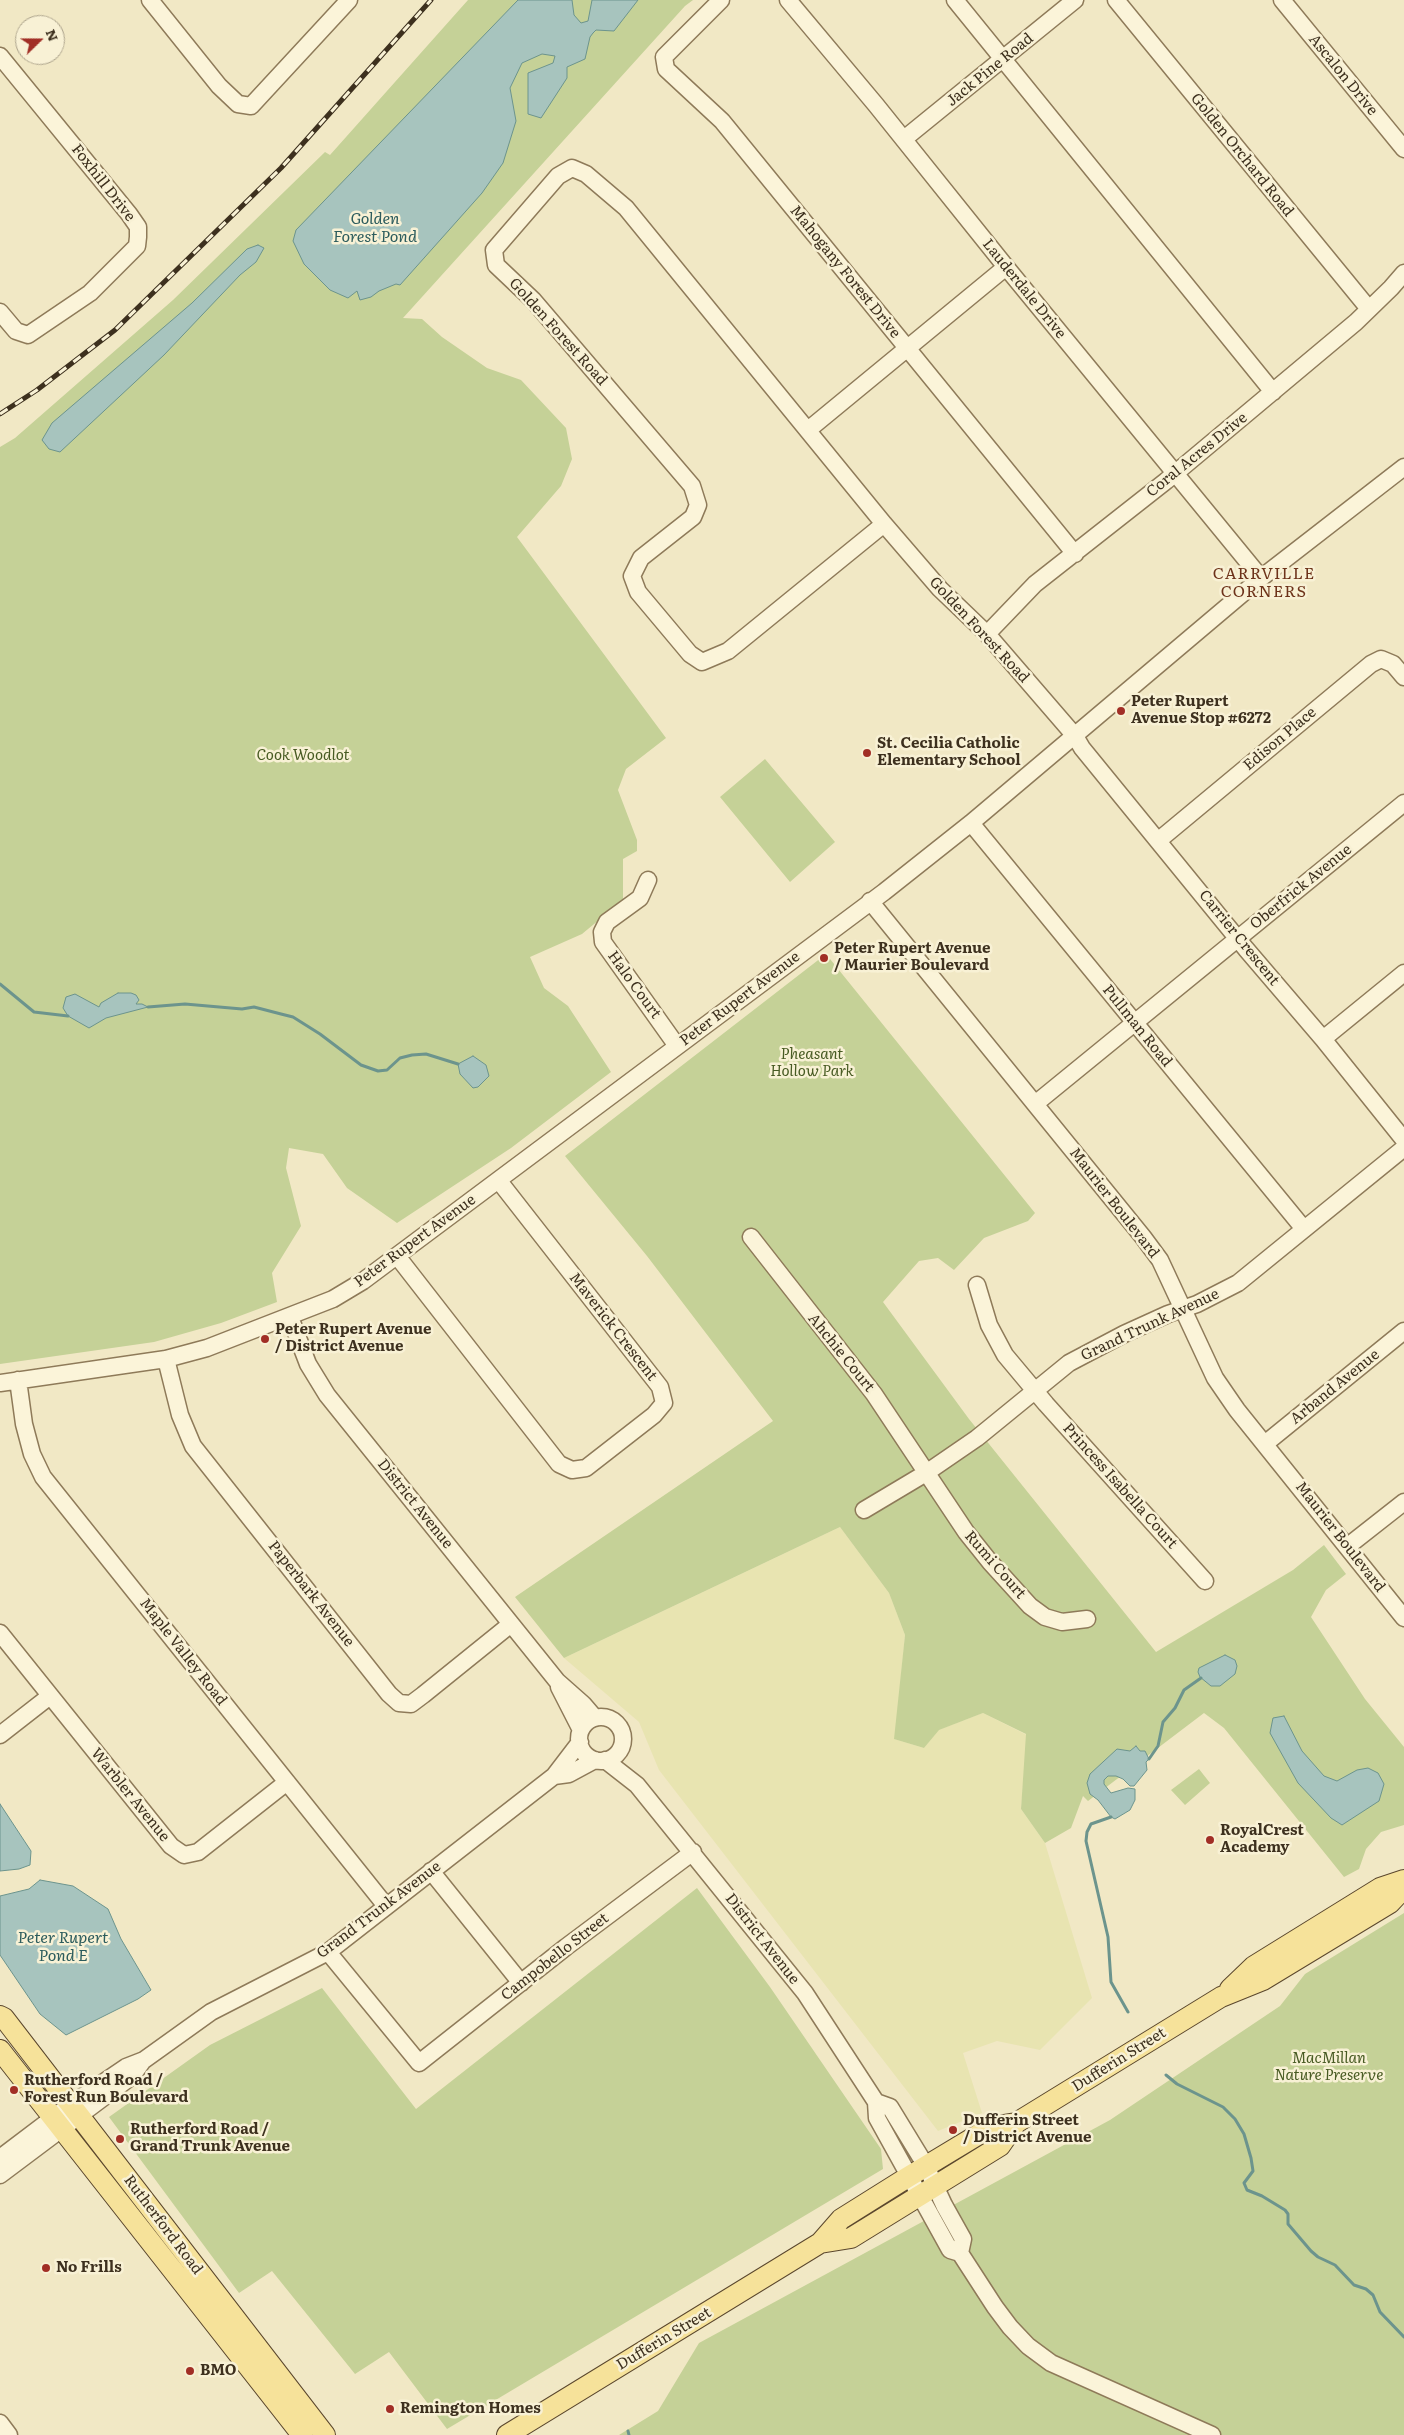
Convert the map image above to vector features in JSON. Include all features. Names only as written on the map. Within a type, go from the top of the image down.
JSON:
[{"type":"main road","name":"Dufferin Street","points":[[1221,1997],[1254,1966],[1380,1888],[1404,1880]]},
{"type":"main road","name":"Dufferin Street","points":[[507,2435],[820,2243],[841,2219],[908,2176],[991,2127],[1016,2123],[1221,1997],[1270,1976],[1390,1904],[1404,1888]]},
{"type":"main road","name":"Rutherford Road","points":[[0,2016],[4,2018],[325,2435]]},
{"type":"main road","name":"Rutherford Road","points":[[0,2050],[302,2435]]},
{"type":"main road","name":"Dufferin Street","points":[[820,2243],[851,2238],[1000,2146],[1016,2123]]},
{"type":"street","points":[[150,0],[219,86],[238,104],[251,106],[349,0]]},
{"type":"street","name":"Mahogany Forest Drive","points":[[721,0],[664,57],[666,69],[722,121],[1075,554]]},
{"type":"street","name":"Lauderdale Drive","points":[[788,0],[904,139],[1006,267],[1262,578]]},
{"type":"street","points":[[954,0],[1273,392]]},
{"type":"street","name":"Jack Pine Road","points":[[904,139],[1075,0]]},
{"type":"street","name":"Golden Orchard Road","points":[[1116,0],[1369,309]]},
{"type":"street","name":"Ascalon Drive","points":[[1282,0],[1404,149]]},
{"type":"street","name":"Foxhill Drive","points":[[0,56],[129,214],[138,227],[138,237],[137,246],[90,293],[28,335],[16,331],[0,312]]},
{"type":"street","name":"Golden Forest Road","points":[[884,524],[728,651],[702,662],[690,654],[638,592],[632,576],[641,558],[693,517],[698,505],[692,486],[533,300],[496,265],[494,250],[558,176],[572,168],[586,174],[626,208],[884,524],[940,589],[986,634],[1075,736]]},
{"type":"street","points":[[808,430],[1006,267]]},
{"type":"street","name":"Coral Acres Drive","points":[[986,634],[1036,584],[1273,392],[1369,309],[1404,273]]},
{"type":"street","name":"Peter Rupert Avenue","points":[[0,1383],[166,1359],[207,1348],[334,1299],[363,1281],[677,1046],[762,985],[971,823],[1262,578],[1404,468]]},
{"type":"street","name":"Edison Place","points":[[1159,840],[1371,664],[1381,659],[1392,664],[1404,677]]},
{"type":"street","name":"Carrier Crescent","points":[[1075,736],[1238,938],[1324,1039],[1404,1140]]},
{"type":"street","name":"Oberfrick Avenue","points":[[1035,1104],[1404,803]]},
{"type":"street","name":"Pullman Road","points":[[971,823],[1304,1229]]},
{"type":"street","name":"Halo Court","points":[[648,880],[640,898],[607,922],[602,932],[603,942],[677,1046]]},
{"type":"street","name":"Maurier Boulevard","points":[[870,901],[1160,1260],[1215,1378],[1237,1410],[1404,1618]]},
{"type":"street","points":[[1324,1039],[1404,973]]},
{"type":"street","name":"Grand Trunk Avenue","points":[[864,1510],[926,1473],[977,1438],[1034,1390],[1069,1363],[1092,1349],[1197,1304],[1238,1283],[1404,1148]]},
{"type":"street","name":"Maverick Crescent","points":[[397,1256],[559,1464],[572,1470],[586,1468],[654,1415],[664,1403],[660,1387],[499,1180]]},
{"type":"street","name":"Ahchie Court","points":[[751,1237],[874,1394],[926,1473]]},
{"type":"street","name":"Princess Isabella Court","points":[[977,1286],[989,1325],[1005,1355],[1205,1581]]},
{"type":"street","name":"District Avenue","points":[[290,1317],[308,1364],[327,1395],[557,1681],[583,1704],[595,1718]]},
{"type":"street","name":"Arband Avenue","points":[[1266,1444],[1404,1331]]},
{"type":"street","name":"Paperbark Avenue","points":[[166,1359],[180,1415],[193,1446],[389,1694],[399,1703],[411,1704],[512,1624]]},
{"type":"street","name":"Maple Valley Road","points":[[18,1380],[24,1424],[32,1454],[43,1477],[386,1906]]},
{"type":"street","name":"Rumi Court","points":[[926,1473],[978,1548],[1030,1606],[1045,1617],[1062,1622],[1087,1619]]},
{"type":"street","points":[[1348,1546],[1404,1502]]},
{"type":"street","name":"Warbler Avenue","points":[[0,1633],[171,1846],[184,1855],[198,1852],[287,1782]]},
{"type":"street","name":"District Avenue","points":[[557,1681],[580,1736]]},
{"type":"street","points":[[0,1735],[50,1696]]},
{"type":"street","points":[[607,1717],[617,1723],[623,1736],[620,1750],[616,1755],[600,1760],[585,1753],[580,1736],[584,1725],[595,1718],[607,1717]]},
{"type":"street","name":"Grand Trunk Avenue","points":[[58,2124],[75,2111],[132,2076],[144,2060],[211,2012],[328,1952],[554,1776],[580,1736]]},
{"type":"street","name":"District Avenue","points":[[620,1750],[626,1757],[637,1784],[805,1993],[876,2102],[876,2118],[908,2176],[926,2190]]},
{"type":"street","name":"Grand Trunk Avenue","points":[[554,1776],[568,1774],[600,1760]]},
{"type":"street","name":"District Avenue","points":[[600,1760],[637,1784]]},
{"type":"street","name":"Campobello Street","points":[[328,1952],[419,2063],[693,1852]]},
{"type":"street","points":[[431,1872],[521,1983]]},
{"type":"street","name":"District Avenue","points":[[876,2102],[890,2107],[926,2166],[926,2190]]},
{"type":"street","points":[[0,2158],[58,2124]]},
{"type":"street","points":[[0,2175],[58,2124]]},
{"type":"street","points":[[926,2190],[950,2250],[960,2252],[1010,2327],[1028,2346],[1051,2363],[1212,2435]]},
{"type":"street","points":[[0,2424],[9,2435]]},
{"type":"shaded area","points":[[840,1527],[889,1593],[905,1635],[895,1739],[924,1748],[938,1730],[983,1713],[1027,1735],[1021,1809],[1045,1843],[1092,1998],[1040,2050],[997,2041],[963,2053],[982,2113],[938,2131],[659,1770],[639,1722],[564,1658]]},
{"type":"green space","name":"Cook Woodlot","points":[[468,0],[693,0],[685,6],[403,318],[422,319],[442,337],[487,368],[521,380],[566,428],[572,459],[561,486],[517,537],[666,738],[626,769],[618,790],[637,840],[637,851],[623,859],[623,900],[582,934],[530,957],[544,988],[568,1006],[611,1072],[511,1148],[397,1223],[347,1188],[323,1154],[289,1148],[286,1168],[301,1226],[272,1273],[277,1302],[221,1323],[154,1342],[0,1364],[0,447],[15,438],[173,300],[325,152],[330,155]]},
{"type":"green space","points":[[765,759],[835,842],[790,882],[720,797]]},
{"type":"green space","name":"Pheasant Hollow Park","points":[[826,954],[1035,1213],[1028,1221],[984,1238],[954,1270],[938,1258],[919,1261],[883,1302],[969,1419],[1156,1652],[1293,1570],[1324,1545],[1346,1574],[1326,1590],[1311,1617],[1365,1699],[1404,1747],[1404,1825],[1381,1832],[1366,1849],[1359,1869],[1344,1877],[1224,1728],[1204,1713],[1088,1801],[1083,1796],[1071,1828],[1045,1843],[1021,1809],[1026,1734],[983,1713],[939,1730],[924,1748],[894,1739],[905,1635],[889,1593],[840,1527],[564,1658],[515,1597],[773,1421],[647,1256],[565,1156]]},
{"type":"green space","points":[[1199,1769],[1210,1783],[1185,1805],[1171,1790]]},
{"type":"green space","points":[[697,1888],[770,1987],[881,2149],[883,2169],[447,2429],[389,2352],[355,2374],[272,2271],[239,2293],[109,2117],[210,2045],[322,1988],[416,2109]]},
{"type":"green space","name":"MacMillan Nature Preserve","points":[[1404,1913],[1404,2435],[619,2435],[658,2411],[699,2343],[1110,2120],[1280,2006],[1305,1974]]},
{"type":"water","name":"Golden Forest Pond","points":[[518,0],[572,0],[574,15],[581,23],[588,21],[592,0],[638,0],[614,31],[596,30],[593,33],[590,37],[585,59],[567,67],[567,78],[541,118],[528,114],[528,73],[553,63],[555,56],[542,54],[522,63],[510,88],[516,121],[503,163],[482,193],[400,285],[396,284],[379,291],[371,297],[360,300],[357,291],[348,298],[330,290],[304,264],[293,241],[296,230]]},
{"type":"water","points":[[258,245],[264,248],[256,262],[240,275],[164,355],[60,452],[49,449],[42,440],[52,423],[192,303],[247,249]]},
{"type":"water","points":[[118,993],[136,995],[139,1000],[136,1004],[148,1007],[106,1018],[89,1028],[68,1016],[63,1008],[66,997],[75,994],[99,1007],[101,1003]]},
{"type":"water","points":[[473,1056],[486,1065],[489,1076],[478,1087],[473,1088],[460,1074],[458,1064]]},
{"type":"water","points":[[1225,1655],[1235,1660],[1237,1666],[1235,1674],[1220,1686],[1211,1686],[1200,1677],[1199,1668]]},
{"type":"water","points":[[1284,1716],[1302,1751],[1324,1776],[1337,1781],[1357,1770],[1368,1768],[1378,1773],[1384,1784],[1379,1801],[1342,1825],[1331,1818],[1298,1783],[1270,1733],[1273,1718]]},
{"type":"water","points":[[1136,1746],[1140,1751],[1145,1751],[1149,1759],[1146,1762],[1147,1770],[1134,1786],[1130,1786],[1123,1779],[1116,1776],[1108,1776],[1104,1780],[1104,1784],[1111,1793],[1128,1788],[1135,1789],[1135,1800],[1130,1810],[1115,1819],[1090,1794],[1087,1783],[1090,1774],[1117,1749],[1130,1751]]},
{"type":"water","points":[[0,1804],[31,1851],[30,1865],[19,1869],[0,1871]]},
{"type":"water","name":"Peter Rupert Pond E","points":[[40,1880],[73,1886],[108,1909],[121,1939],[151,1990],[138,1999],[66,2035],[40,2014],[0,1955],[0,1896],[29,1889]]},
{"type":"waterway","points":[[0,984],[34,1012],[68,1016]]},
{"type":"waterway","points":[[148,1007],[185,1004],[242,1009],[254,1007],[293,1017],[320,1034],[361,1065],[378,1071],[387,1070],[400,1058],[412,1055],[426,1054],[458,1064]]},
{"type":"waterway","points":[[1149,1759],[1158,1746],[1163,1722],[1175,1708],[1184,1690],[1201,1678]]},
{"type":"waterway","points":[[1111,1817],[1091,1824],[1087,1832],[1086,1841],[1108,1937],[1111,1982],[1128,2012]]},
{"type":"waterway","points":[[1166,2075],[1177,2084],[1223,2107],[1235,2119],[1244,2134],[1251,2158],[1253,2171],[1244,2183],[1247,2190],[1262,2196],[1285,2210],[1288,2214],[1288,2224],[1311,2251],[1318,2257],[1335,2265],[1354,2285],[1366,2289],[1373,2295],[1380,2312],[1404,2337]]},
{"type":"waterway","points":[[628,2431],[629,2435]]},
{"type":"railway","points":[[0,414],[37,390],[115,330],[281,168],[431,0]]},
{"type":"place","name":"Peter Rupert Avenue Stop #6272","points":[[1121,711]]},
{"type":"place","name":"St. Cecilia Catholic Elementary School","points":[[867,753]]},
{"type":"place","name":"Peter Rupert Avenue / Maurier Boulevard","points":[[824,958]]},
{"type":"place","name":"Peter Rupert Avenue / District Avenue","points":[[265,1339]]},
{"type":"place","name":"RoyalCrest Academy","points":[[1210,1840]]},
{"type":"place","name":"Rutherford Road / Forest Run Boulevard","points":[[14,2090]]},
{"type":"place","name":"Dufferin Street / District Avenue","points":[[953,2130]]},
{"type":"place","name":"Rutherford Road / Grand Trunk Avenue","points":[[120,2139]]},
{"type":"place","name":"No Frills","points":[[46,2268]]},
{"type":"place","name":"BMO","points":[[190,2371]]},
{"type":"place","name":"Remington Homes","points":[[390,2409]]},
{"type":"district","name":"CARRVILLE CORNERS","points":[[1264,583]]}]
